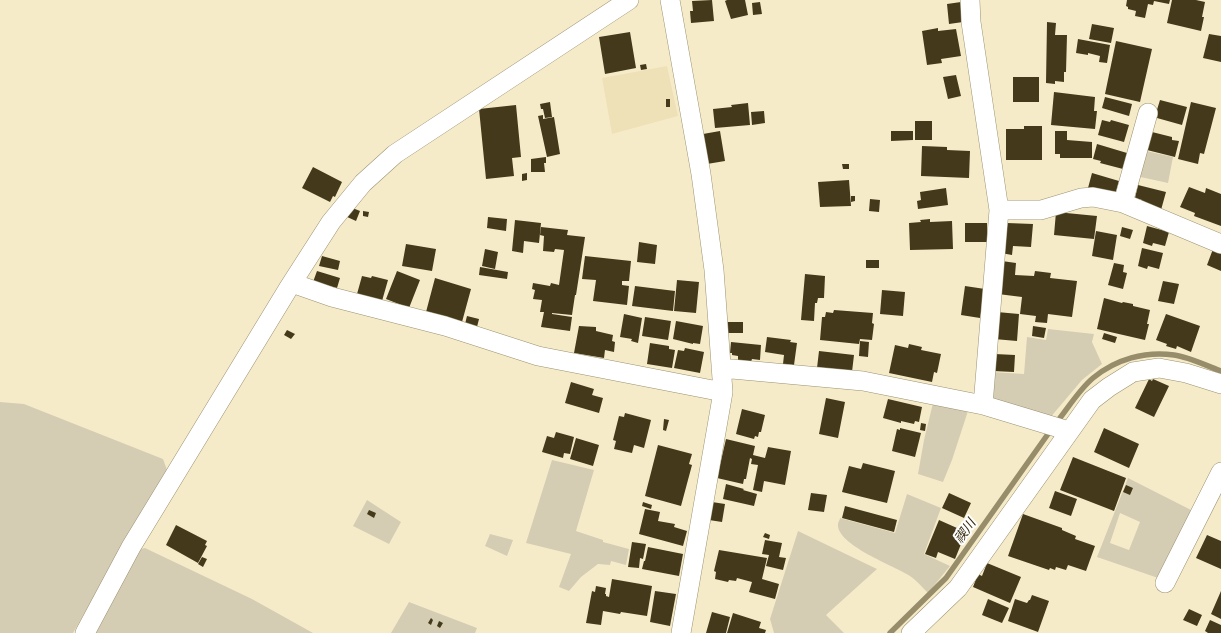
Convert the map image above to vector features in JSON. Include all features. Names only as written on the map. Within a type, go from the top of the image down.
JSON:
[{"type":"street","points":[[85,633],[131,547],[292,284],[331,222],[363,183],[395,154],[630,0]]},
{"type":"street","points":[[670,0],[701,174],[714,270],[722,392],[681,633]]},
{"type":"street","points":[[970,0],[971,22],[999,210],[983,405]]},
{"type":"street","points":[[1123,203],[1148,113]]},
{"type":"street","points":[[999,210],[1041,210],[1081,198],[1093,197],[1123,203],[1221,244]]},
{"type":"street","points":[[292,284],[332,298],[445,326],[538,356],[722,392]]},
{"type":"street","points":[[721,368],[863,381],[983,405],[1069,431]]},
{"type":"street","points":[[911,633],[958,588],[1092,400],[1109,387],[1134,372],[1159,368],[1186,373],[1221,384]]},
{"type":"street","points":[[1165,583],[1221,472]]},
{"type":"shaded area","points":[[667,66],[678,116],[612,134],[602,78]]},
{"type":"shaded area","points":[[1142,150],[1173,157],[1168,183],[1136,176]]},
{"type":"shaded area","points":[[1048,329],[1094,334],[1092,342],[1102,364],[1082,380],[1049,419],[995,401],[990,394],[992,372],[1024,374],[1027,337],[1046,340]]},
{"type":"shaded area","points":[[0,402],[24,404],[163,459],[167,470],[73,633],[0,633]]},
{"type":"shaded area","points":[[933,403],[968,411],[943,482],[918,474]]},
{"type":"shaded area","points":[[552,460],[594,470],[576,531],[603,540],[603,542],[629,549],[626,565],[611,561],[610,565],[598,564],[581,577],[569,591],[559,587],[571,554],[526,543]]},
{"type":"shaded area","points":[[1128,478],[1195,512],[1161,579],[1097,557]],"holes":[[[1120,513],[1140,522],[1129,550],[1110,543]]]},
{"type":"shaded area","points":[[907,494],[941,508],[924,554],[950,566],[928,593],[910,576],[868,554],[846,540],[840,532],[838,524],[840,518],[895,533]]},
{"type":"shaded area","points":[[367,500],[401,522],[389,544],[353,526]]},
{"type":"shaded area","points":[[798,531],[877,569],[826,615],[844,633],[774,633],[770,619]]},
{"type":"shaded area","points":[[490,534],[513,540],[507,556],[485,546]]},
{"type":"shaded area","points":[[145,548],[252,599],[313,633],[92,633],[137,550]]},
{"type":"shaded area","points":[[409,602],[477,628],[475,633],[391,633]]},
{"type":"building","points":[[712,0],[714,21],[691,23],[690,11],[693,11],[692,1]]},
{"type":"building","points":[[745,0],[748,15],[731,19],[725,1]]},
{"type":"building","points":[[1127,0],[1170,0],[1169,4],[1154,1],[1153,5],[1148,4],[1145,18],[1135,16],[1136,11],[1128,9],[1126,6]]},
{"type":"building","points":[[1172,0],[1196,0],[1205,2],[1201,31],[1167,23]]},
{"type":"building","points":[[760,2],[762,14],[753,15],[752,3]]},
{"type":"building","points":[[961,2],[963,22],[949,24],[947,4]]},
{"type":"building","points":[[1047,22],[1056,23],[1055,35],[1067,35],[1066,72],[1064,72],[1064,82],[1055,81],[1055,84],[1046,83]]},
{"type":"building","points":[[1092,24],[1114,28],[1111,43],[1089,39]]},
{"type":"building","points":[[938,28],[938,31],[956,29],[961,56],[941,59],[942,63],[927,65],[922,31]]},
{"type":"building","points":[[630,32],[636,68],[605,74],[599,37]]},
{"type":"building","points":[[1209,34],[1221,36],[1221,62],[1203,58]]},
{"type":"building","points":[[1078,39],[1110,45],[1107,63],[1099,62],[1100,56],[1088,53],[1088,55],[1076,53]]},
{"type":"building","points":[[1116,41],[1152,49],[1140,102],[1105,94]]},
{"type":"building","points":[[646,64],[647,69],[641,70],[640,65]]},
{"type":"building","points":[[956,75],[961,96],[948,99],[943,77]]},
{"type":"building","points":[[1013,77],[1039,77],[1039,102],[1013,102]]},
{"type":"building","points":[[1054,92],[1095,97],[1094,111],[1097,111],[1095,129],[1051,125]]},
{"type":"building","points":[[1105,97],[1132,104],[1129,116],[1102,108]]},
{"type":"building","points":[[666,99],[670,99],[670,107],[666,107]]},
{"type":"building","points":[[1160,100],[1187,107],[1182,125],[1157,118],[1158,113],[1156,113]]},
{"type":"building","points":[[550,102],[552,117],[545,118],[540,104]]},
{"type":"building","points":[[1191,102],[1216,108],[1204,154],[1200,153],[1198,164],[1178,159]]},
{"type":"building","points":[[748,103],[750,125],[715,128],[713,109],[732,107],[731,105]]},
{"type":"building","points":[[516,105],[521,157],[512,158],[514,176],[486,179],[479,109]]},
{"type":"building","points":[[764,111],[765,123],[752,125],[751,112]]},
{"type":"building","points":[[543,115],[543,119],[554,117],[560,154],[547,157],[538,116]]},
{"type":"building","points":[[1102,120],[1110,122],[1111,120],[1129,125],[1124,142],[1098,135]]},
{"type":"building","points":[[915,121],[932,121],[932,140],[915,140]]},
{"type":"building","points":[[1024,126],[1042,126],[1042,160],[1006,160],[1006,129],[1024,129]]},
{"type":"building","points":[[720,131],[725,161],[707,164],[703,134]]},
{"type":"building","points":[[891,131],[913,131],[913,140],[891,141]]},
{"type":"building","points":[[1055,131],[1067,131],[1067,140],[1092,142],[1092,158],[1060,158],[1060,154],[1055,154]]},
{"type":"building","points":[[1152,132],[1172,137],[1172,140],[1179,141],[1175,157],[1147,150]]},
{"type":"building","points":[[1097,144],[1127,153],[1123,169],[1100,163],[1101,161],[1093,159]]},
{"type":"building","points":[[922,146],[947,147],[947,150],[970,151],[969,178],[921,176]]},
{"type":"building","points":[[546,157],[546,163],[544,163],[545,172],[531,172],[531,159]]},
{"type":"building","points":[[842,164],[849,164],[849,169],[843,169]]},
{"type":"building","points":[[313,167],[342,182],[335,197],[333,196],[330,202],[302,188]]},
{"type":"building","points":[[527,173],[527,180],[522,181],[522,174]]},
{"type":"building","points":[[1092,173],[1119,181],[1116,192],[1088,188]]},
{"type":"building","points":[[849,180],[851,206],[820,207],[818,182]]},
{"type":"building","points":[[1138,185],[1166,192],[1161,210],[1141,203],[1142,200],[1135,198]]},
{"type":"building","points":[[1189,187],[1205,193],[1206,188],[1221,194],[1221,226],[1194,216],[1195,213],[1180,207]]},
{"type":"building","points":[[946,188],[948,205],[918,209],[917,201],[921,200],[920,192]]},
{"type":"building","points":[[851,196],[855,196],[855,201],[851,202]]},
{"type":"building","points":[[870,199],[880,200],[879,212],[869,211]]},
{"type":"building","points":[[350,207],[360,211],[356,221],[345,216]]},
{"type":"building","points":[[363,211],[369,212],[368,217],[363,216]]},
{"type":"building","points":[[1056,212],[1097,216],[1094,239],[1054,235]]},
{"type":"building","points":[[488,217],[507,219],[506,231],[487,228]]},
{"type":"building","points":[[930,219],[930,222],[952,221],[953,249],[910,250],[909,223],[921,222],[920,220]]},
{"type":"building","points":[[515,220],[541,223],[539,243],[524,241],[523,253],[512,251]]},
{"type":"building","points":[[965,223],[987,223],[987,242],[965,242]]},
{"type":"building","points":[[1007,223],[1033,224],[1031,247],[1013,246],[1012,255],[1001,253]]},
{"type":"building","points":[[1147,226],[1169,232],[1165,246],[1153,243],[1152,246],[1143,243]]},
{"type":"building","points":[[541,227],[568,230],[567,235],[585,237],[572,315],[552,313],[572,317],[570,331],[541,327],[544,312],[540,312],[542,300],[533,299],[535,290],[532,289],[533,283],[550,286],[551,283],[559,285],[564,250],[555,249],[554,252],[543,251],[544,236],[540,235]]},
{"type":"building","points":[[1122,227],[1133,230],[1130,239],[1120,236]]},
{"type":"building","points":[[1096,231],[1117,235],[1113,260],[1092,256]]},
{"type":"building","points":[[639,242],[657,245],[655,264],[637,262]]},
{"type":"building","points":[[406,244],[436,249],[432,271],[402,266]]},
{"type":"building","points":[[1142,248],[1163,253],[1159,269],[1148,266],[1147,269],[1138,266]]},
{"type":"building","points":[[485,249],[498,252],[495,269],[482,266]]},
{"type":"building","points":[[1213,249],[1221,252],[1221,271],[1207,265]]},
{"type":"building","points":[[322,256],[340,261],[338,270],[319,266]]},
{"type":"building","points":[[585,256],[631,261],[629,281],[622,281],[622,285],[629,286],[627,305],[593,301],[596,280],[582,279]]},
{"type":"building","points":[[866,260],[879,260],[879,268],[866,268]]},
{"type":"building","points":[[1002,261],[1016,263],[1015,275],[1034,276],[1035,271],[1051,273],[1050,278],[1077,281],[1072,317],[1048,314],[1047,323],[1035,322],[1036,316],[1020,314],[1022,297],[998,294]]},
{"type":"building","points":[[1114,263],[1124,265],[1123,272],[1127,273],[1123,289],[1108,285]]},
{"type":"building","points":[[480,267],[508,272],[507,279],[479,275]]},
{"type":"building","points":[[317,271],[340,278],[337,288],[313,282]]},
{"type":"building","points":[[397,271],[420,280],[409,308],[386,299]]},
{"type":"building","points":[[805,274],[825,276],[824,298],[818,298],[817,303],[815,303],[814,321],[801,320]]},
{"type":"building","points":[[362,276],[371,278],[372,276],[388,280],[382,301],[357,294]]},
{"type":"building","points":[[435,278],[471,289],[462,322],[426,312]]},
{"type":"building","points":[[677,280],[699,282],[696,313],[674,311]]},
{"type":"building","points":[[1163,281],[1179,284],[1174,304],[1158,301]]},
{"type":"building","points":[[635,286],[675,291],[673,311],[632,306]]},
{"type":"building","points":[[965,286],[985,289],[980,318],[961,315]]},
{"type":"building","points":[[882,290],[905,292],[903,316],[880,314]]},
{"type":"building","points":[[1104,298],[1122,303],[1133,304],[1133,306],[1150,310],[1147,324],[1149,324],[1145,340],[1097,329]]},
{"type":"building","points":[[834,310],[873,313],[872,323],[874,324],[872,340],[860,339],[859,344],[820,340],[822,317],[825,317],[826,312],[833,313]]},
{"type":"building","points":[[997,312],[1019,314],[1017,341],[994,339]]},
{"type":"building","points":[[624,314],[642,318],[638,343],[631,341],[632,339],[620,337]]},
{"type":"building","points":[[1166,314],[1200,326],[1191,352],[1177,346],[1176,349],[1166,346],[1167,344],[1156,340]]},
{"type":"building","points":[[467,316],[479,319],[477,327],[465,324]]},
{"type":"building","points":[[645,317],[671,321],[668,340],[642,336]]},
{"type":"building","points":[[676,321],[703,326],[700,344],[693,344],[673,339]]},
{"type":"building","points":[[725,322],[743,322],[743,333],[725,333]]},
{"type":"building","points":[[579,326],[596,327],[596,331],[613,335],[612,341],[615,342],[614,352],[605,350],[604,358],[574,353]]},
{"type":"building","points":[[1033,326],[1046,328],[1044,338],[1032,336]]},
{"type":"building","points":[[287,330],[295,334],[291,339],[284,335]]},
{"type":"building","points":[[1104,333],[1117,337],[1115,343],[1102,339]]},
{"type":"building","points":[[767,337],[791,340],[790,342],[797,343],[794,365],[783,364],[784,355],[765,352]]},
{"type":"building","points":[[860,341],[869,342],[868,357],[859,356]]},
{"type":"building","points":[[731,342],[761,345],[760,360],[752,359],[751,362],[738,361],[738,356],[730,353]]},
{"type":"building","points":[[650,343],[669,346],[669,349],[675,350],[672,368],[647,364]]},
{"type":"building","points":[[909,344],[922,347],[921,350],[941,354],[937,373],[934,372],[932,382],[889,373],[895,345],[908,348]]},
{"type":"building","points":[[685,348],[704,352],[700,373],[674,368],[678,350],[684,351]]},
{"type":"building","points":[[819,351],[854,355],[852,372],[817,368]]},
{"type":"building","points":[[995,354],[1015,355],[1014,372],[993,371]]},
{"type":"building","points":[[1149,379],[1152,381],[1153,379],[1169,386],[1154,417],[1135,408]]},
{"type":"building","points":[[571,382],[594,389],[592,395],[603,398],[599,413],[565,403]]},
{"type":"building","points":[[826,398],[845,402],[838,438],[819,434]]},
{"type":"building","points":[[888,399],[922,407],[919,422],[915,421],[914,424],[901,421],[901,423],[883,418]]},
{"type":"building","points":[[742,409],[765,415],[761,432],[759,432],[758,437],[755,436],[754,439],[736,434]]},
{"type":"building","points":[[625,413],[651,420],[644,448],[634,445],[632,453],[614,449],[616,441],[613,440],[619,416],[624,417]]},
{"type":"building","points":[[664,419],[669,420],[666,431],[663,430]]},
{"type":"building","points":[[921,423],[926,424],[925,431],[920,430]]},
{"type":"building","points":[[900,428],[921,433],[915,457],[892,451],[897,429],[900,430]]},
{"type":"building","points":[[1104,428],[1139,444],[1129,468],[1094,452]]},
{"type":"building","points":[[556,432],[574,437],[570,454],[564,453],[563,458],[542,452],[547,436],[554,438]]},
{"type":"building","points":[[576,438],[599,445],[593,466],[570,459]]},
{"type":"building","points":[[726,439],[755,446],[753,455],[765,458],[768,447],[791,451],[785,485],[764,481],[762,492],[753,490],[758,465],[751,464],[752,459],[750,458],[746,479],[744,479],[743,484],[717,478]]},
{"type":"building","points":[[658,445],[692,454],[689,464],[692,465],[681,506],[645,496]]},
{"type":"building","points":[[1073,457],[1126,478],[1114,511],[1060,490]]},
{"type":"building","points":[[863,463],[895,471],[887,503],[842,492],[849,466],[861,469]]},
{"type":"building","points":[[726,484],[757,494],[754,506],[723,499]]},
{"type":"building","points":[[1126,485],[1133,488],[1130,495],[1123,492]]},
{"type":"building","points":[[1055,491],[1077,499],[1071,516],[1049,508]]},
{"type":"building","points":[[811,493],[827,495],[824,512],[808,510]]},
{"type":"building","points":[[949,493],[971,503],[964,518],[942,508]]},
{"type":"building","points":[[643,502],[652,505],[651,509],[642,506]]},
{"type":"building","points":[[712,502],[725,504],[722,522],[709,520]]},
{"type":"building","points":[[845,506],[897,520],[894,532],[842,518]]},
{"type":"building","points":[[645,509],[660,512],[658,521],[675,524],[674,527],[687,531],[683,546],[639,534]]},
{"type":"building","points":[[369,510],[376,513],[374,518],[367,514]]},
{"type":"building","points":[[1023,514],[1062,528],[1062,530],[1076,536],[1075,539],[1095,546],[1086,571],[1068,565],[1066,570],[1056,567],[1055,570],[1050,568],[1049,570],[1008,556]]},
{"type":"building","points":[[939,520],[966,532],[955,559],[938,552],[936,558],[925,554]]},
{"type":"building","points":[[176,525],[207,541],[205,545],[207,546],[198,563],[166,545]]},
{"type":"building","points":[[765,533],[770,535],[769,539],[763,537]]},
{"type":"building","points":[[1207,535],[1221,541],[1221,569],[1196,558]]},
{"type":"building","points":[[765,540],[782,543],[779,557],[786,558],[783,570],[766,566],[769,555],[762,554]]},
{"type":"building","points":[[632,542],[646,544],[643,559],[640,558],[639,568],[628,567]]},
{"type":"building","points":[[648,547],[683,554],[679,576],[642,569]]},
{"type":"building","points":[[719,550],[767,558],[762,579],[779,584],[775,599],[749,592],[752,582],[737,578],[736,581],[729,580],[728,582],[715,579],[716,572],[714,571]]},
{"type":"building","points":[[202,557],[207,559],[203,567],[198,564]]},
{"type":"building","points":[[987,563],[1021,577],[1010,603],[973,587],[978,574],[982,576]]},
{"type":"building","points":[[612,579],[652,586],[647,616],[603,611],[601,625],[586,623],[592,591],[595,592],[596,586],[606,588],[605,594],[609,597]]},
{"type":"building","points":[[655,591],[676,594],[670,626],[650,622]]},
{"type":"building","points":[[1221,591],[1221,619],[1211,614]]},
{"type":"building","points":[[1032,595],[1049,601],[1038,632],[1008,621],[1015,599],[1027,603]]},
{"type":"building","points":[[988,599],[1009,608],[1002,623],[982,615]]},
{"type":"building","points":[[1189,609],[1202,615],[1197,626],[1183,620]]},
{"type":"building","points":[[712,612],[730,617],[726,633],[706,633]]},
{"type":"building","points":[[733,613],[761,622],[759,628],[766,630],[765,633],[727,633]]},
{"type":"building","points":[[431,618],[433,620],[431,625],[428,623]]},
{"type":"building","points":[[1210,620],[1221,625],[1221,633],[1208,633],[1205,631]]},
{"type":"building","points":[[439,621],[443,623],[440,628],[437,626]]},
{"type":"waterway","name":"禊川","points":[[1060,418],[1088,382],[1102,371],[1121,361],[1131,358],[1152,354],[1174,355],[1221,371]]},
{"type":"waterway","name":"禊川","points":[[890,633],[946,578],[1048,434]]}]
